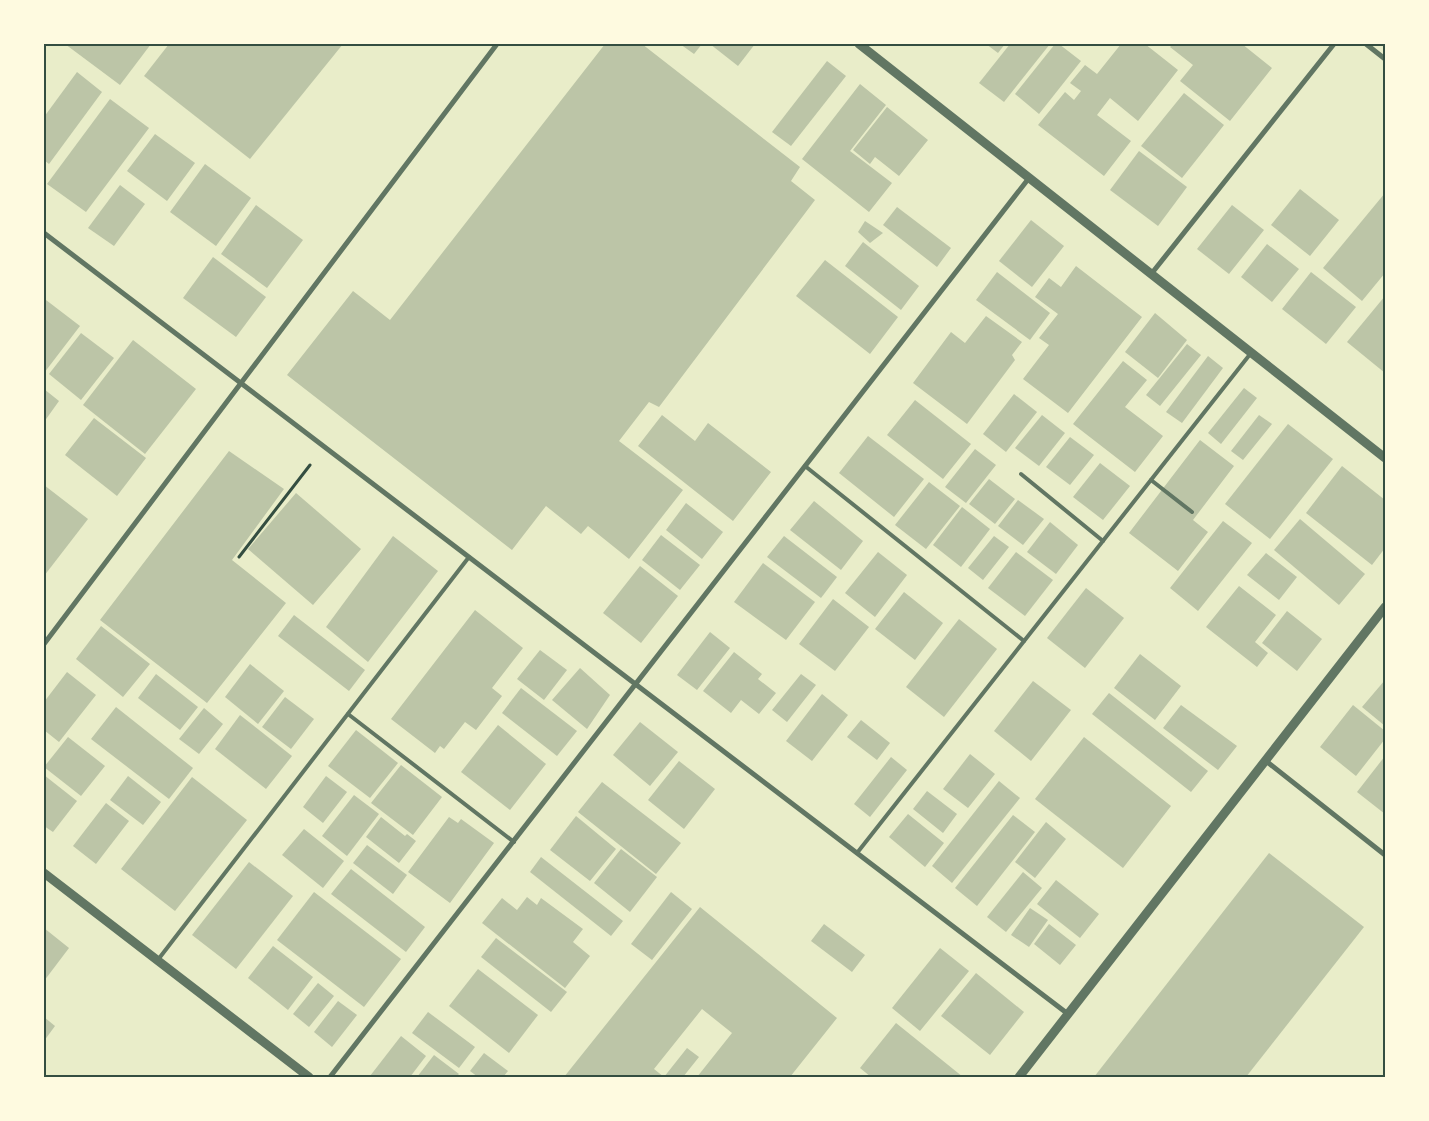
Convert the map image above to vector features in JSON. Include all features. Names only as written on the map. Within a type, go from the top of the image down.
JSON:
[{"type":"street","points":[[44,644],[497,44]]},
{"type":"street","points":[[859,44],[1385,458]]},
{"type":"street","points":[[1152,273],[1334,44]]},
{"type":"street","points":[[1366,44],[1385,59]]},
{"type":"street","points":[[330,1077],[1029,178]]},
{"type":"street","points":[[44,233],[1068,1014]]},
{"type":"street","points":[[1019,1077],[1385,607]]},
{"type":"street","points":[[1266,761],[1385,855]]},
{"type":"street","points":[[44,873],[309,1077]]},
{"type":"lane","points":[[857,853],[1251,353]]},
{"type":"lane","points":[[805,466],[1024,641]]},
{"type":"lane","points":[[1021,474],[1103,541]]},
{"type":"lane","points":[[1151,480],[1192,512]]},
{"type":"lane","points":[[156,961],[469,557]]},
{"type":"lane","points":[[348,714],[514,842]]},
{"type":"path","points":[[239,557],[324,447]]},
{"type":"building","points":[[65,44],[151,44],[120,85]]},
{"type":"building","points":[[169,44],[343,44],[250,159],[144,76]]},
{"type":"building","points":[[605,44],[642,44],[800,167],[791,181],[815,200],[659,407],[649,402],[619,441],[683,490],[629,559],[588,526],[581,534],[546,506],[512,550],[287,375],[353,291],[390,320]]},
{"type":"building","points":[[680,44],[702,44],[694,54]]},
{"type":"building","points":[[710,44],[755,44],[738,66]]},
{"type":"building","points":[[986,44],[1005,44],[998,53]]},
{"type":"building","points":[[1010,44],[1050,44],[1004,102],[979,83]]},
{"type":"building","points":[[1055,44],[1059,44],[1081,61],[1039,114],[1015,94]]},
{"type":"building","points":[[1121,44],[1145,44],[1178,70],[1138,121],[1110,98],[1097,115],[1131,141],[1104,176],[1038,125],[1065,92],[1074,100],[1081,91],[1070,83],[1085,65],[1097,74]]},
{"type":"building","points":[[1173,44],[1242,44],[1272,68],[1230,121],[1180,81],[1193,65],[1170,47]]},
{"type":"building","points":[[827,61],[846,76],[791,146],[772,132]]},
{"type":"building","points":[[77,72],[102,92],[49,164],[44,160],[44,117]]},
{"type":"building","points":[[860,84],[886,105],[850,151],[892,183],[869,212],[802,159]]},
{"type":"building","points":[[1184,93],[1224,125],[1182,178],[1141,146]]},
{"type":"building","points":[[110,99],[149,128],[86,212],[47,184]]},
{"type":"building","points":[[887,107],[928,140],[899,176],[875,157],[870,164],[853,150]]},
{"type":"building","points":[[155,134],[195,163],[167,201],[127,171]]},
{"type":"building","points":[[1139,151],[1187,187],[1158,226],[1110,190]]},
{"type":"building","points":[[205,164],[251,198],[216,246],[170,212]]},
{"type":"building","points":[[120,185],[145,204],[114,246],[88,228]]},
{"type":"building","points":[[1300,189],[1339,220],[1310,256],[1271,225]]},
{"type":"building","points":[[1385,193],[1385,273],[1362,301],[1323,268]]},
{"type":"building","points":[[256,205],[303,240],[267,288],[221,254]]},
{"type":"building","points":[[1232,205],[1264,230],[1229,274],[1197,249]]},
{"type":"building","points":[[897,207],[951,248],[937,267],[883,225]]},
{"type":"building","points":[[1031,220],[1064,246],[1032,287],[999,261]]},
{"type":"building","points":[[865,221],[883,233],[870,243],[858,232]]},
{"type":"building","points":[[863,242],[919,286],[901,310],[845,266]]},
{"type":"building","points":[[1267,244],[1299,269],[1272,302],[1241,277]]},
{"type":"building","points":[[213,257],[266,297],[236,337],[183,298]]},
{"type":"building","points":[[825,260],[898,317],[870,354],[796,296]]},
{"type":"building","points":[[1076,266],[1142,317],[1068,413],[1023,379],[1049,345],[1039,338],[1058,314],[1035,297],[1049,278],[1061,287]]},
{"type":"building","points":[[997,272],[1050,313],[1030,340],[976,300]]},
{"type":"building","points":[[1311,272],[1356,307],[1326,344],[1282,309]]},
{"type":"building","points":[[1385,296],[1385,373],[1347,342]]},
{"type":"building","points":[[46,300],[80,326],[44,373],[44,303]]},
{"type":"building","points":[[1155,313],[1187,340],[1158,378],[1125,352]]},
{"type":"building","points":[[986,316],[1022,342],[1012,355],[1015,360],[967,424],[913,383],[951,332],[965,343]]},
{"type":"building","points":[[81,333],[114,358],[81,400],[49,374]]},
{"type":"building","points":[[133,340],[196,389],[145,454],[83,405]]},
{"type":"building","points":[[1187,344],[1201,355],[1160,406],[1146,395]]},
{"type":"building","points":[[1208,356],[1223,368],[1182,423],[1166,412]]},
{"type":"building","points":[[1123,361],[1147,380],[1125,407],[1163,436],[1135,472],[1073,424]]},
{"type":"building","points":[[1244,388],[1257,398],[1221,444],[1208,433]]},
{"type":"building","points":[[44,389],[59,401],[44,422]]},
{"type":"building","points":[[1014,394],[1037,412],[1006,452],[983,434]]},
{"type":"building","points":[[915,400],[971,444],[943,479],[887,435]]},
{"type":"building","points":[[662,415],[695,441],[708,423],[771,472],[733,521],[638,446]]},
{"type":"building","points":[[1042,415],[1065,433],[1039,466],[1015,448]]},
{"type":"building","points":[[1259,415],[1272,424],[1243,460],[1231,451]]},
{"type":"building","points":[[94,418],[146,458],[117,496],[65,455]]},
{"type":"building","points":[[1288,424],[1333,459],[1270,539],[1225,504]]},
{"type":"building","points":[[868,436],[924,479],[894,517],[839,473]]},
{"type":"building","points":[[1070,437],[1094,455],[1070,485],[1046,467]]},
{"type":"building","points":[[1200,440],[1234,466],[1193,520],[1208,532],[1178,571],[1129,533]]},
{"type":"building","points":[[975,449],[996,465],[966,503],[945,487]]},
{"type":"building","points":[[229,451],[284,489],[232,560],[286,603],[207,703],[100,620]]},
{"type":"building","points":[[1100,463],[1130,486],[1103,520],[1073,497]]},
{"type":"building","points":[[1342,466],[1385,500],[1385,548],[1372,565],[1306,513]]},
{"type":"building","points":[[989,479],[1015,499],[995,524],[969,504]]},
{"type":"building","points":[[929,482],[960,506],[926,549],[895,525]]},
{"type":"building","points":[[44,485],[88,519],[44,576]]},
{"type":"building","points":[[296,493],[361,549],[313,605],[248,549]]},
{"type":"building","points":[[1018,500],[1044,519],[1023,545],[998,526]]},
{"type":"building","points":[[814,501],[863,541],[841,570],[790,530]]},
{"type":"building","points":[[686,503],[723,532],[702,559],[666,530]]},
{"type":"building","points":[[962,507],[990,529],[961,567],[933,545]]},
{"type":"building","points":[[1300,519],[1365,574],[1339,605],[1274,550]]},
{"type":"building","points":[[1223,521],[1252,543],[1198,611],[1170,588]]},
{"type":"building","points":[[1050,522],[1078,545],[1056,574],[1027,552]]},
{"type":"building","points":[[661,535],[700,565],[680,590],[642,560]]},
{"type":"building","points":[[393,536],[438,571],[368,662],[326,627]]},
{"type":"building","points":[[784,536],[837,577],[821,598],[767,557]]},
{"type":"building","points":[[994,536],[1009,547],[983,580],[968,568]]},
{"type":"building","points":[[878,552],[907,575],[875,617],[845,593]]},
{"type":"building","points":[[1016,552],[1053,580],[1025,616],[988,588]]},
{"type":"building","points":[[1266,553],[1297,577],[1279,600],[1247,575]]},
{"type":"building","points":[[763,563],[815,602],[786,640],[734,602]]},
{"type":"building","points":[[640,566],[678,596],[641,643],[603,613]]},
{"type":"building","points":[[1239,586],[1276,615],[1255,642],[1268,653],[1257,667],[1206,627]]},
{"type":"building","points":[[1086,588],[1124,618],[1085,668],[1047,638]]},
{"type":"building","points":[[904,592],[943,623],[915,660],[875,629]]},
{"type":"building","points":[[833,599],[869,627],[835,671],[799,644]]},
{"type":"building","points":[[475,610],[523,648],[492,688],[502,696],[476,730],[465,722],[444,749],[440,746],[435,753],[391,719]]},
{"type":"building","points":[[1287,611],[1322,639],[1297,671],[1262,643]]},
{"type":"building","points":[[294,615],[365,670],[349,691],[278,636]]},
{"type":"building","points":[[959,619],[997,649],[944,717],[906,687]]},
{"type":"building","points":[[101,626],[150,664],[123,697],[76,659]]},
{"type":"building","points":[[710,632],[730,648],[697,690],[677,675]]},
{"type":"building","points":[[540,650],[567,670],[544,700],[517,679]]},
{"type":"building","points":[[734,652],[762,674],[758,679],[776,693],[759,714],[741,700],[731,713],[703,691]]},
{"type":"building","points":[[1140,654],[1181,686],[1155,720],[1114,688]]},
{"type":"building","points":[[250,664],[284,691],[258,724],[225,697]]},
{"type":"building","points":[[580,668],[610,695],[587,729],[552,700]]},
{"type":"building","points":[[67,672],[96,695],[59,742],[44,730],[44,702]]},
{"type":"building","points":[[156,674],[198,707],[180,730],[138,698]]},
{"type":"building","points":[[801,674],[816,685],[787,722],[772,710]]},
{"type":"building","points":[[1385,680],[1385,726],[1362,707]]},
{"type":"building","points":[[1033,681],[1071,710],[1031,761],[994,731]]},
{"type":"building","points":[[521,688],[577,731],[557,756],[502,713]]},
{"type":"building","points":[[1109,693],[1208,771],[1191,792],[1092,714]]},
{"type":"building","points":[[822,694],[848,715],[812,761],[786,741]]},
{"type":"building","points":[[285,697],[314,719],[291,749],[262,727]]},
{"type":"building","points":[[1181,705],[1237,746],[1218,770],[1163,728]]},
{"type":"building","points":[[1353,705],[1385,731],[1385,739],[1356,776],[1320,747]]},
{"type":"building","points":[[116,707],[193,768],[169,799],[91,739]]},
{"type":"building","points":[[204,708],[223,724],[199,754],[179,739]]},
{"type":"building","points":[[240,715],[292,756],[266,789],[215,749]]},
{"type":"building","points":[[861,720],[890,743],[877,760],[847,737]]},
{"type":"building","points":[[640,722],[678,752],[650,786],[613,755]]},
{"type":"building","points":[[498,725],[546,764],[510,810],[461,772]]},
{"type":"building","points":[[356,730],[398,763],[370,798],[328,766]]},
{"type":"building","points":[[68,737],[105,766],[81,796],[44,767]]},
{"type":"building","points":[[1084,737],[1171,806],[1123,868],[1035,799]]},
{"type":"building","points":[[970,754],[995,774],[968,808],[943,789]]},
{"type":"building","points":[[1385,756],[1385,814],[1357,792]]},
{"type":"building","points":[[891,757],[907,770],[870,817],[854,804]]},
{"type":"building","points":[[679,761],[715,789],[684,829],[648,800]]},
{"type":"building","points":[[401,765],[442,797],[413,835],[371,803]]},
{"type":"building","points":[[44,775],[77,801],[53,832],[44,826]]},
{"type":"building","points":[[128,776],[161,802],[143,825],[110,800]]},
{"type":"building","points":[[326,776],[347,792],[323,823],[303,807]]},
{"type":"building","points":[[192,777],[247,820],[175,911],[121,869]]},
{"type":"building","points":[[999,781],[1020,798],[952,883],[932,866]]},
{"type":"building","points":[[602,782],[681,843],[656,874],[578,812]]},
{"type":"building","points":[[927,791],[957,814],[943,833],[913,809]]},
{"type":"building","points":[[354,795],[379,814],[347,856],[322,836]]},
{"type":"building","points":[[106,803],[129,821],[96,864],[73,846]]},
{"type":"building","points":[[908,814],[944,843],[925,867],[889,837]]},
{"type":"building","points":[[1013,815],[1035,832],[977,906],[955,888]]},
{"type":"building","points":[[576,816],[616,849],[590,881],[550,850]]},
{"type":"building","points":[[381,817],[405,836],[407,834],[416,841],[399,863],[366,837]]},
{"type":"building","points":[[449,817],[458,823],[461,819],[494,843],[450,903],[408,872]]},
{"type":"building","points":[[1046,822],[1066,839],[1035,878],[1015,862]]},
{"type":"building","points":[[304,829],[344,861],[323,888],[282,855]]},
{"type":"building","points":[[367,845],[407,875],[393,894],[353,863]]},
{"type":"building","points":[[621,849],[657,877],[630,912],[594,883]]},
{"type":"building","points":[[1269,853],[1364,927],[1246,1077],[1094,1077]]},
{"type":"building","points":[[541,857],[623,921],[611,936],[530,872]]},
{"type":"building","points":[[249,862],[293,896],[236,969],[192,935]]},
{"type":"building","points":[[351,869],[425,927],[406,952],[331,894]]},
{"type":"building","points":[[1023,872],[1042,888],[1006,932],[987,917]]},
{"type":"building","points":[[1056,880],[1099,914],[1080,938],[1037,904]]},
{"type":"building","points":[[314,892],[401,959],[364,1007],[277,940]]},
{"type":"building","points":[[671,892],[692,909],[652,960],[631,944]]},
{"type":"building","points":[[527,897],[537,905],[541,898],[583,929],[573,942],[590,956],[565,988],[482,923],[502,898],[517,910]]},
{"type":"building","points":[[700,907],[837,1018],[790,1077],[697,1077],[732,1033],[702,1009],[654,1069],[664,1077],[564,1077]]},
{"type":"building","points":[[1030,908],[1048,920],[1029,947],[1011,935]]},
{"type":"building","points":[[824,924],[865,955],[852,972],[811,941]]},
{"type":"building","points":[[1049,924],[1076,945],[1060,965],[1034,944]]},
{"type":"building","points":[[44,928],[69,948],[44,981]]},
{"type":"building","points":[[496,938],[567,992],[551,1012],[481,957]]},
{"type":"building","points":[[273,946],[313,977],[288,1010],[248,978]]},
{"type":"building","points":[[940,948],[969,971],[920,1031],[892,1008]]},
{"type":"building","points":[[478,969],[538,1015],[509,1053],[449,1006]]},
{"type":"building","points":[[976,973],[1024,1012],[990,1055],[941,1016]]},
{"type":"building","points":[[318,983],[334,996],[309,1027],[293,1014]]},
{"type":"building","points":[[338,1001],[357,1015],[332,1047],[314,1032]]},
{"type":"building","points":[[428,1012],[475,1047],[459,1068],[412,1033]]},
{"type":"building","points":[[44,1017],[55,1026],[44,1041]]},
{"type":"building","points":[[896,1023],[963,1077],[871,1077],[860,1068]]},
{"type":"building","points":[[401,1036],[426,1056],[410,1077],[370,1076]]},
{"type":"building","points":[[687,1048],[699,1057],[683,1077],[664,1077]]},
{"type":"building","points":[[484,1053],[508,1071],[503,1077],[478,1077],[470,1071]]},
{"type":"building","points":[[434,1055],[459,1074],[456,1077],[417,1077]]}]
